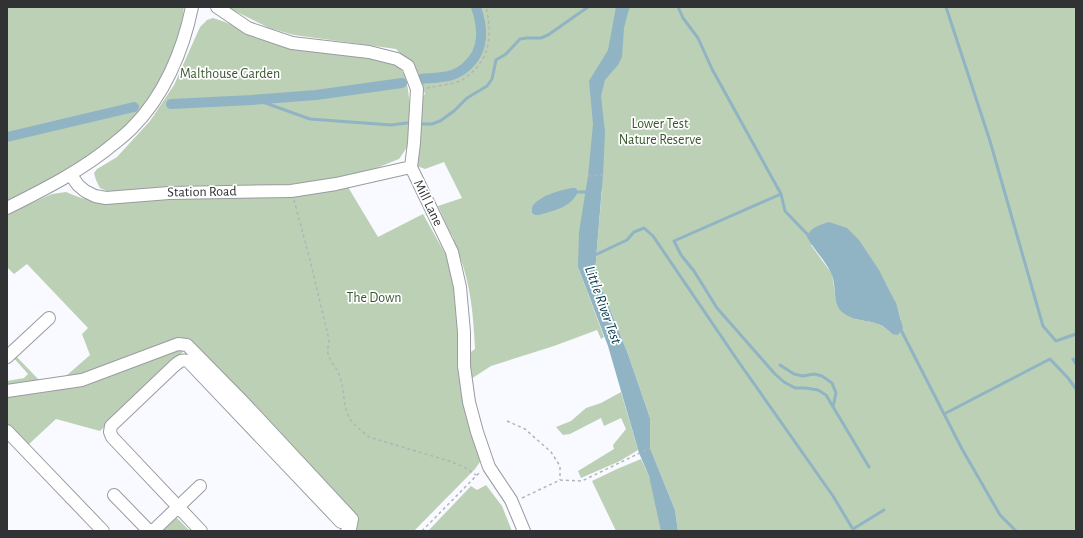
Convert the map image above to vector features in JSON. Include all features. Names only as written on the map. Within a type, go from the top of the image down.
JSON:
[{"type":"street","points":[[7,208],[71,175],[101,155],[132,129],[154,102],[172,69],[183,42],[192,7]]},
{"type":"street","name":"Mill Lane","points":[[217,7],[248,28],[292,43],[369,52],[397,59],[408,66],[417,89],[411,167],[452,252],[460,287],[464,332],[464,366],[469,402],[476,432],[489,467],[511,500],[524,531]]},
{"type":"street","name":"Station Road","points":[[71,175],[85,192],[106,198],[169,193],[291,191],[343,183],[411,167]]},
{"type":"street","points":[[7,357],[49,318]]},
{"type":"street","points":[[7,390],[82,380],[178,344],[188,345],[245,404],[352,520],[350,529],[344,527],[188,361],[180,360],[112,426],[110,432],[112,437],[201,531]]},
{"type":"street","points":[[7,431],[97,529]]},
{"type":"street","points":[[153,531],[200,486]]},
{"type":"street","points":[[114,495],[149,531]]},
{"type":"path","points":[[417,89],[457,82],[466,78],[480,65],[485,57],[489,32],[486,7]]},
{"type":"path","points":[[588,176],[603,175]]},
{"type":"path","points":[[291,191],[312,264],[329,340],[328,352],[330,361],[338,372],[344,392],[345,407],[350,418],[369,436],[449,461],[466,468],[476,475]]},
{"type":"path","points":[[507,421],[525,429],[551,452],[560,466],[560,480]]},
{"type":"path","points":[[519,499],[560,480],[582,481],[650,448]]},
{"type":"path","points":[[422,531],[476,475],[489,467]]},
{"type":"green space","points":[[7,7],[184,7],[180,38],[165,74],[141,112],[121,132],[82,162],[7,203]]},
{"type":"green space","name":"Lower Test Nature Reserve","points":[[227,7],[1076,7],[1076,531],[678,531],[675,510],[650,448],[650,418],[628,354],[595,272],[602,189],[578,267],[604,337],[601,339],[597,330],[554,346],[491,366],[471,379],[468,354],[475,349],[470,293],[454,239],[438,206],[462,198],[444,162],[425,169],[417,166],[422,97],[425,94],[416,71],[396,49],[294,35],[269,28]],"holes":[[[860,241],[878,269],[898,309],[901,320],[892,334],[877,323],[855,319],[836,300],[832,274],[811,245]]]},
{"type":"green space","name":"Malthouse Garden","points":[[213,18],[262,39],[309,51],[372,59],[398,66],[405,75],[411,118],[408,146],[399,159],[364,173],[325,180],[268,187],[160,188],[120,192],[109,192],[100,188],[94,173],[97,169],[117,157],[150,121],[174,85],[200,27],[207,20]]},
{"type":"green space","name":"The Down","points":[[348,187],[378,237],[423,214],[447,257],[456,284],[462,391],[480,462],[475,469],[414,531],[347,531],[187,345],[83,377],[7,388],[7,381],[24,378],[28,374],[12,356],[14,354],[39,380],[66,376],[90,355],[82,334],[88,328],[27,264],[14,274],[7,267],[7,214],[52,194],[66,192],[81,198],[110,203],[189,197],[284,197]]},
{"type":"green space","points":[[177,350],[184,351],[100,431],[56,419],[27,446],[7,425],[7,396],[48,392],[79,384]]},
{"type":"green space","points":[[621,392],[638,450],[620,461],[581,478],[578,471],[614,449],[613,445],[626,429],[621,418],[604,426],[601,418],[570,434],[563,435],[556,427],[571,421],[586,408],[601,403]]},
{"type":"green space","points":[[641,459],[649,476],[665,531],[616,531],[592,481]]},
{"type":"green space","points":[[486,485],[502,506],[512,531],[428,531],[471,486],[477,490]]},
{"type":"green space","points":[[176,517],[190,531],[160,531]]},
{"type":"water","name":"Little River Test","points":[[616,7],[631,7],[629,9],[624,28],[622,57],[618,65],[605,80],[601,96],[605,132],[595,272],[628,354],[650,418],[650,448],[675,510],[678,531],[661,531],[649,476],[639,453],[608,346],[578,267],[579,232],[588,176],[593,124],[589,81],[608,50]]},
{"type":"water","points":[[576,188],[578,192],[571,202],[562,208],[539,215],[532,213],[532,207],[540,199],[555,192]]},
{"type":"water","points":[[829,222],[847,228],[860,241],[879,270],[896,303],[903,328],[898,335],[892,334],[886,328],[873,322],[855,319],[848,316],[839,308],[831,273],[807,237],[810,231],[819,225]]},
{"type":"waterway","points":[[421,79],[454,74],[465,68],[474,59],[480,45],[481,38],[480,23],[476,7]]},
{"type":"waterway","points":[[418,124],[432,124],[440,121],[454,111],[467,98],[487,86],[492,79],[496,60],[506,54],[520,39],[541,38],[548,35],[588,7]]},
{"type":"waterway","points":[[678,7],[683,18],[698,38],[712,69],[781,194],[785,211],[808,235]]},
{"type":"waterway","points":[[946,7],[990,141],[1043,326],[1056,341],[1076,334]]},
{"type":"waterway","points":[[171,104],[316,95],[402,83]]},
{"type":"waterway","points":[[257,100],[310,119],[391,125],[407,123]]},
{"type":"waterway","points":[[7,137],[134,107]]},
{"type":"waterway","points":[[578,192],[589,192]]},
{"type":"waterway","points":[[781,194],[674,241],[681,255],[694,271],[717,308],[775,374],[784,382],[795,388],[818,390],[826,395],[869,467]]},
{"type":"waterway","points":[[595,255],[627,240],[634,232],[644,228],[653,236],[738,361],[833,496],[854,531]]},
{"type":"waterway","points":[[901,330],[962,449],[1000,515],[1016,531]]},
{"type":"waterway","points":[[944,414],[1050,359],[1076,389]]},
{"type":"waterway","points":[[1073,359],[1076,364]]},
{"type":"waterway","points":[[780,365],[794,374],[803,376],[814,374],[822,376],[832,383],[836,393],[833,407]]},
{"type":"waterway","points":[[853,529],[884,510]]}]
